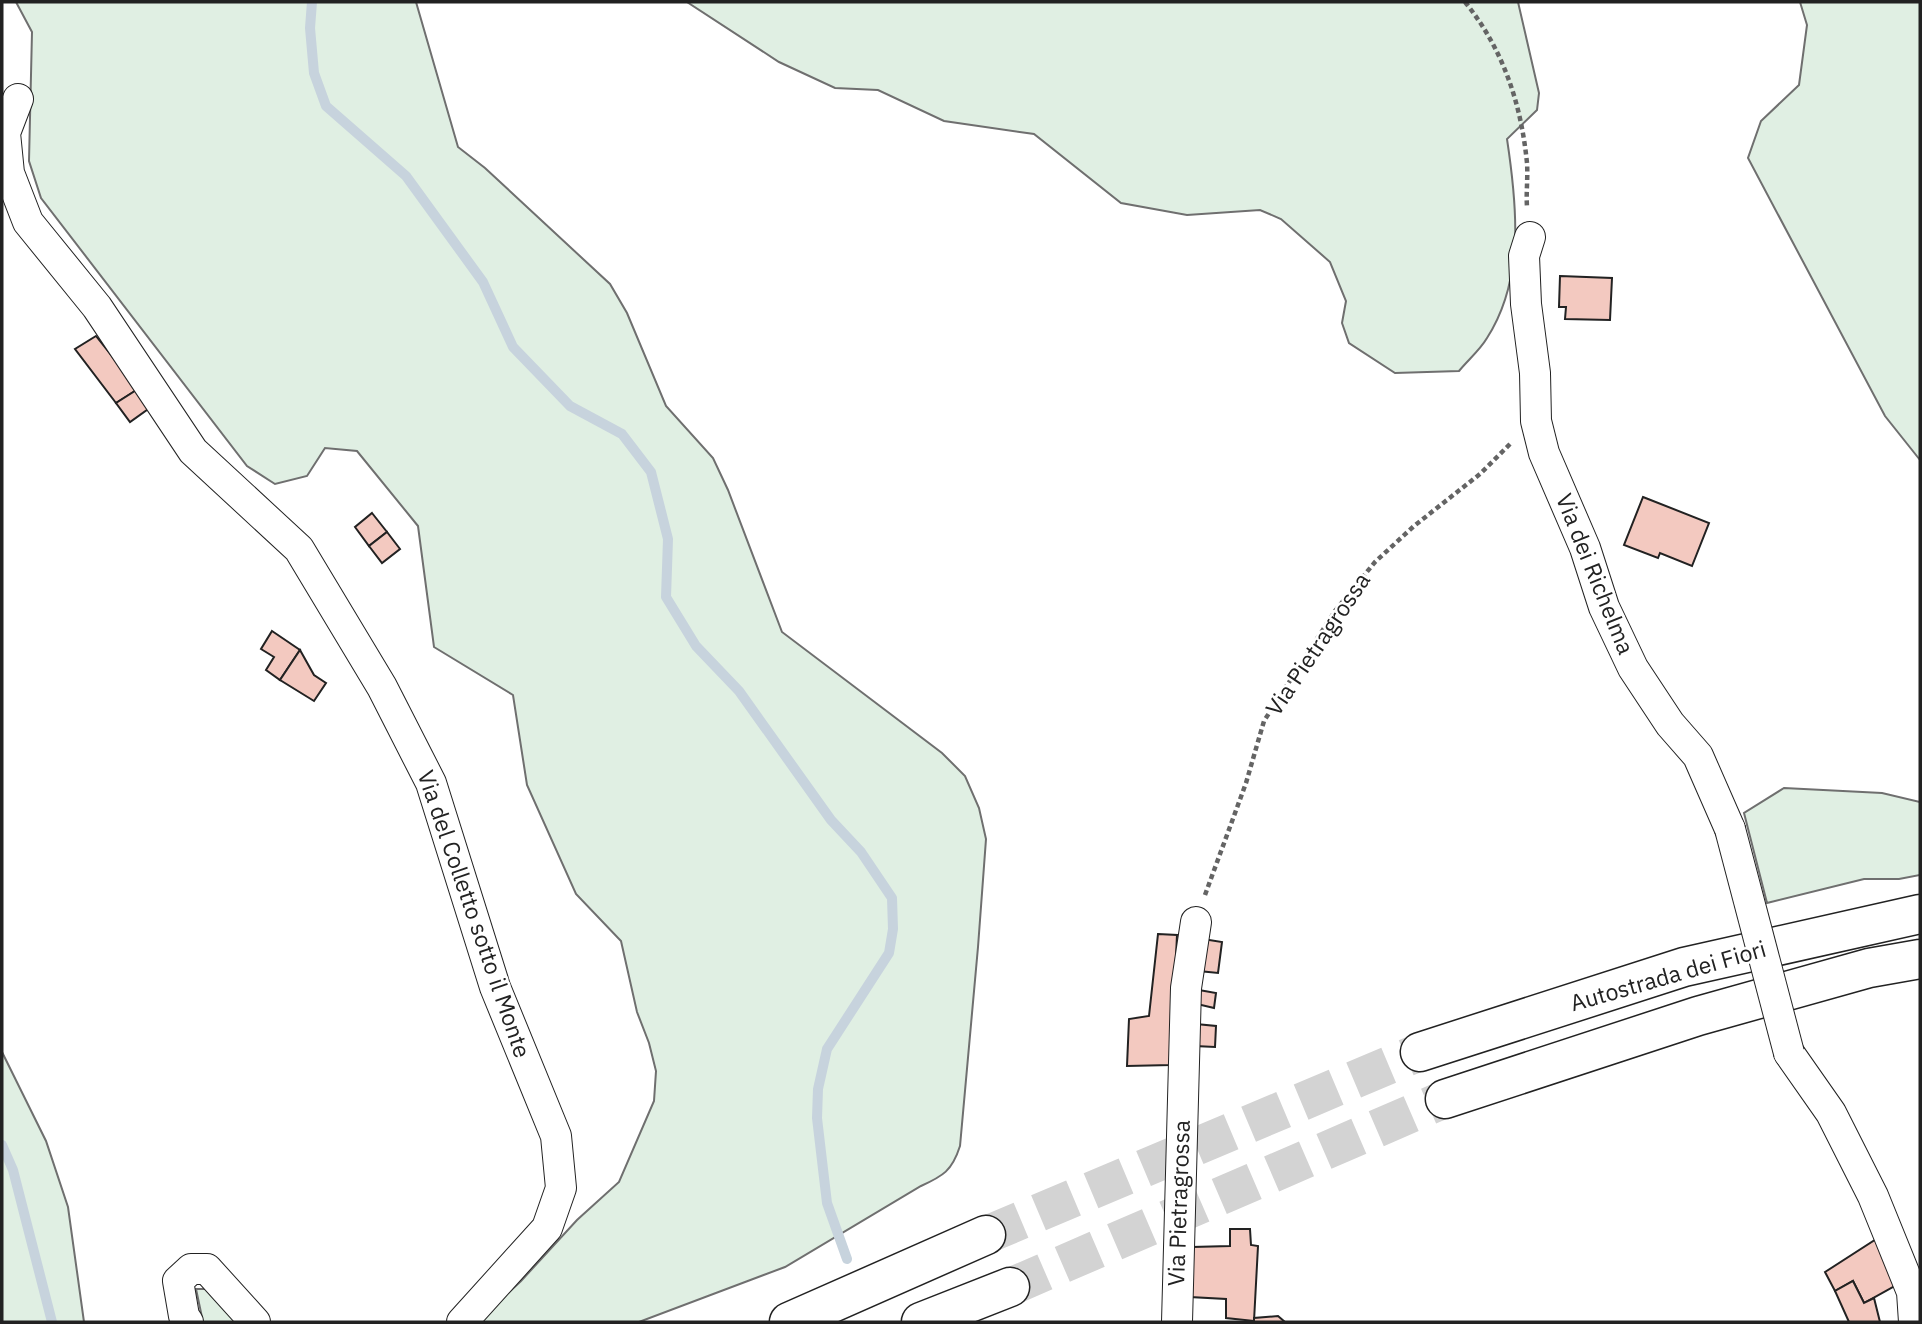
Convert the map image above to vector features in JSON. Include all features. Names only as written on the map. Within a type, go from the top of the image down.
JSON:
[{"type":"highway","name":"Autostrada dei Fiori","points":[[1420,1052],[1684,967],[1920,914]]},
{"type":"highway","name":"Autostrada dei Fiori","points":[[1445,1099],[1698,1016],[1869,968],[1920,960]]},
{"type":"highway","points":[[789,1322],[986,1235]]},
{"type":"highway","points":[[921,1322],[1010,1287]]},
{"type":"street","name":"Via del Colletto sotto il Monte","points":[[18,99],[5,133],[9,173],[28,222],[97,307],[193,451],[299,550],[382,687],[431,783],[495,987],[556,1136],[561,1188],[547,1228],[462,1322]]},
{"type":"street","points":[[1530,237],[1524,256],[1526,304],[1535,373],[1536,421]]},
{"type":"street","name":"Via dei Richelma","points":[[1536,421],[1544,453],[1585,548],[1604,607],[1633,668],[1670,724],[1699,755],[1730,828],[1789,1053],[1831,1113],[1873,1196],[1912,1292],[1914,1322]]},
{"type":"street","name":"Via Pietragrossa","points":[[1177,1322],[1186,988],[1196,922]]},
{"type":"street","points":[[188,1322],[184,1315],[178,1281],[191,1269],[207,1269],[255,1322]]},
{"type":"path","points":[[1465,2],[1487,32],[1518,101],[1527,167],[1530,237]]},
{"type":"path","name":"Via Pietragrossa","points":[[1196,922],[1246,783],[1264,722],[1335,611],[1375,562],[1413,526],[1480,474],[1536,421]]},
{"type":"green space","points":[[16,2],[416,2],[458,147],[485,168],[610,284],[627,313],[666,406],[713,458],[728,490],[782,632],[942,753],[965,776],[979,808],[986,839],[960,1146],[954,1161],[941,1176],[785,1267],[639,1322],[477,1322],[521,1281],[577,1220],[619,1182],[654,1101],[656,1071],[637,1012],[621,941],[576,894],[527,785],[513,695],[434,647],[418,526],[357,451],[325,448],[307,476],[275,484],[247,466],[41,198],[29,161],[32,32]]},
{"type":"green space","points":[[687,2],[1518,2],[1539,93],[1537,110],[1507,139],[1515,215],[1513,267],[1508,291],[1484,342],[1459,371],[1395,373],[1349,343],[1342,323],[1346,301],[1330,262],[1281,219],[1260,210],[1187,215],[1121,203],[1034,134],[944,121],[878,90],[835,88],[779,62]]},
{"type":"green space","points":[[1800,2],[1920,2],[1920,460],[1885,416],[1748,158],[1761,121],[1799,85],[1807,25]]},
{"type":"green space","points":[[1784,788],[1882,793],[1920,802],[1920,875],[1899,879],[1864,879],[1767,903],[1744,813]]},
{"type":"green space","points":[[2,1052],[46,1141],[68,1207],[84,1322],[2,1322]]},
{"type":"green space","points":[[196,1289],[211,1289],[244,1322],[203,1322]]},
{"type":"building","points":[[1560,276],[1612,278],[1610,320],[1565,319],[1566,307],[1559,307]]},
{"type":"building","points":[[96,336],[138,389],[116,403],[75,349]]},
{"type":"building","points":[[138,389],[151,407],[130,422],[116,403]]},
{"type":"building","points":[[1643,497],[1709,523],[1692,566],[1660,553],[1658,558],[1624,545]]},
{"type":"building","points":[[372,513],[387,532],[369,546],[355,527]]},
{"type":"building","points":[[387,532],[400,549],[382,563],[369,546]]},
{"type":"building","points":[[272,631],[300,650],[280,680],[266,670],[274,657],[261,649]]},
{"type":"building","points":[[300,650],[314,675],[326,683],[314,701],[280,680]]},
{"type":"building","points":[[1158,934],[1177,935],[1171,1065],[1127,1066],[1129,1019],[1149,1016]]},
{"type":"building","points":[[1203,939],[1222,942],[1218,973],[1199,971]]},
{"type":"building","points":[[1199,990],[1216,993],[1214,1008],[1197,1004]]},
{"type":"building","points":[[1196,1024],[1216,1026],[1215,1047],[1195,1046]]},
{"type":"building","points":[[1230,1229],[1250,1229],[1251,1245],[1258,1246],[1254,1321],[1226,1318],[1226,1299],[1190,1297],[1192,1247],[1230,1246]]},
{"type":"building","points":[[1881,1236],[1900,1283],[1864,1303],[1853,1281],[1835,1291],[1825,1272]]},
{"type":"building","points":[[1853,1281],[1864,1303],[1874,1298],[1880,1322],[1849,1322],[1835,1291]]},
{"type":"building","points":[[1278,1316],[1285,1322],[1250,1322],[1254,1321],[1254,1318]]},
{"type":"waterway","points":[[312,2],[310,28],[314,73],[326,106],[406,176],[483,282],[513,347],[570,406],[622,434],[651,472],[668,539],[666,597],[696,646],[739,691],[831,820],[861,852],[892,898],[893,929],[889,953],[827,1049],[818,1089],[817,1118],[827,1203],[847,1259]]},
{"type":"waterway","points":[[2,1145],[13,1170],[52,1322]]},
{"type":"tunnel","points":[[986,1235],[1420,1052]]},
{"type":"tunnel","points":[[1010,1287],[1445,1099]]}]
